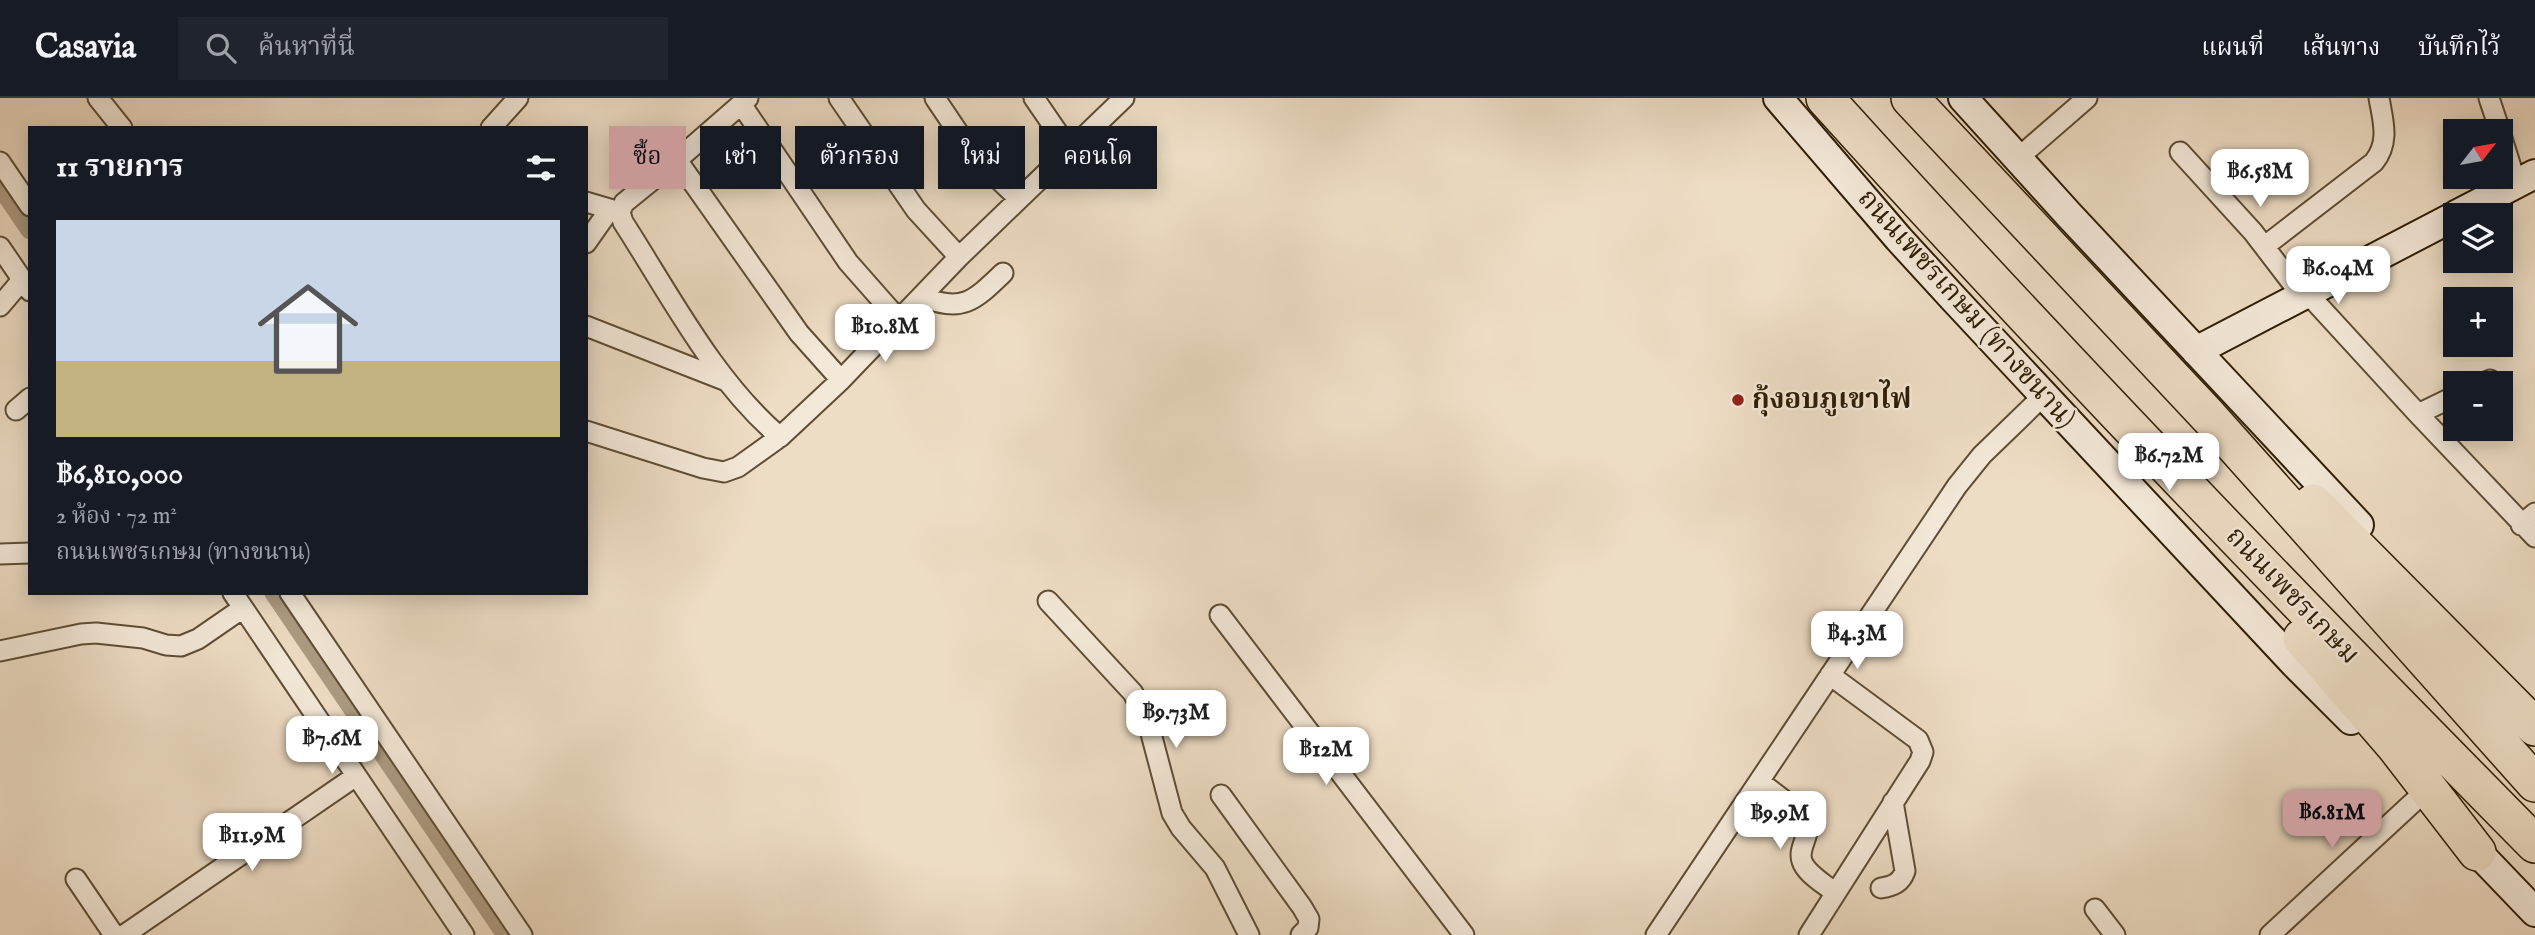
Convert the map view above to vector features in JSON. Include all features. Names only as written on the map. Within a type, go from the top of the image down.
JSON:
[{"type":"highway","name":"ถนนเพชรเกษม","points":[[1825,98],[2132,429],[2535,844]]},
{"type":"highway","name":"ถนนเพชรเกษม","points":[[1910,98],[2140,343],[2535,783]]},
{"type":"highway","points":[[2140,343],[2339,527],[2535,727]]},
{"type":"highway","points":[[2132,429],[2258,587],[2396,747],[2477,852]]},
{"type":"main road","name":"ถนนเพชรเกษม (ทางขนาน)","points":[[1778,98],[1899,239],[2044,395],[2295,664],[2333,700],[2535,912]]},
{"type":"main road","points":[[1964,98],[2535,715]]},
{"type":"main road","points":[[2480,203],[2530,178]]},
{"type":"main road","points":[[2196,351],[2443,222]]},
{"type":"street","points":[[98,98],[120,126]]},
{"type":"street","points":[[493,126],[518,98]]},
{"type":"street","points":[[839,98],[916,210],[959,257]]},
{"type":"street","points":[[935,98],[974,156],[1019,198]]},
{"type":"street","points":[[1034,98],[1053,126]]},
{"type":"street","points":[[1097,126],[1124,98]]},
{"type":"street","points":[[2018,158],[2087,98]]},
{"type":"street","points":[[2264,246],[2374,162],[2381,153],[2385,142],[2379,98]]},
{"type":"street","points":[[2489,98],[2496,119]]},
{"type":"street","points":[[686,152],[745,101],[848,262],[900,321]]},
{"type":"street","points":[[2180,152],[2305,295],[2418,414],[2530,525]]},
{"type":"street","points":[[2513,152],[2530,178]]},
{"type":"street","points":[[0,162],[28,203]]},
{"type":"street","points":[[686,173],[799,333],[841,380]]},
{"type":"street","points":[[588,433],[703,468],[724,472],[738,467],[780,438],[841,380],[959,257],[1039,180]]},
{"type":"street","points":[[588,241],[615,210],[640,189]]},
{"type":"street","points":[[588,203],[615,210],[724,380],[780,438]]},
{"type":"street","points":[[0,247],[26,286],[0,306]]},
{"type":"street","points":[[923,297],[943,305],[969,301],[982,294],[1003,273]]},
{"type":"street","points":[[588,327],[724,380]]},
{"type":"street","points":[[1656,935],[1956,486],[1982,455],[2044,395]]},
{"type":"street","points":[[2418,414],[2443,402]]},
{"type":"street","points":[[0,554],[28,553]]},
{"type":"street","points":[[291,595],[522,935]]},
{"type":"street","points":[[0,651],[96,633],[143,638],[166,645],[181,646],[198,639],[238,601],[464,935]]},
{"type":"street","points":[[1048,601],[1133,694],[1148,722],[1172,813],[1181,828],[1215,868],[1249,935]]},
{"type":"street","points":[[1220,615],[1464,935]]},
{"type":"street","points":[[1809,935],[1920,761],[1922,746],[1918,740],[1830,675]]},
{"type":"street","points":[[124,935],[356,776]]},
{"type":"street","points":[[1760,782],[1805,817],[1808,823],[1800,852],[1801,860],[1805,867],[1835,893]]},
{"type":"street","points":[[1221,794],[1309,919],[1308,928],[1301,935]]},
{"type":"street","points":[[2270,935],[2421,795]]},
{"type":"street","points":[[1881,888],[1895,884],[1905,871],[1893,802]]},
{"type":"street","points":[[76,879],[114,935]]},
{"type":"street","points":[[2095,909],[2115,935]]},
{"type":"waterway","points":[[0,186],[28,227]]},
{"type":"waterway","points":[[275,595],[506,935]]},
{"type":"place","name":"กุ้งอบภูเขาไฟ","points":[[1738,400]]}]
